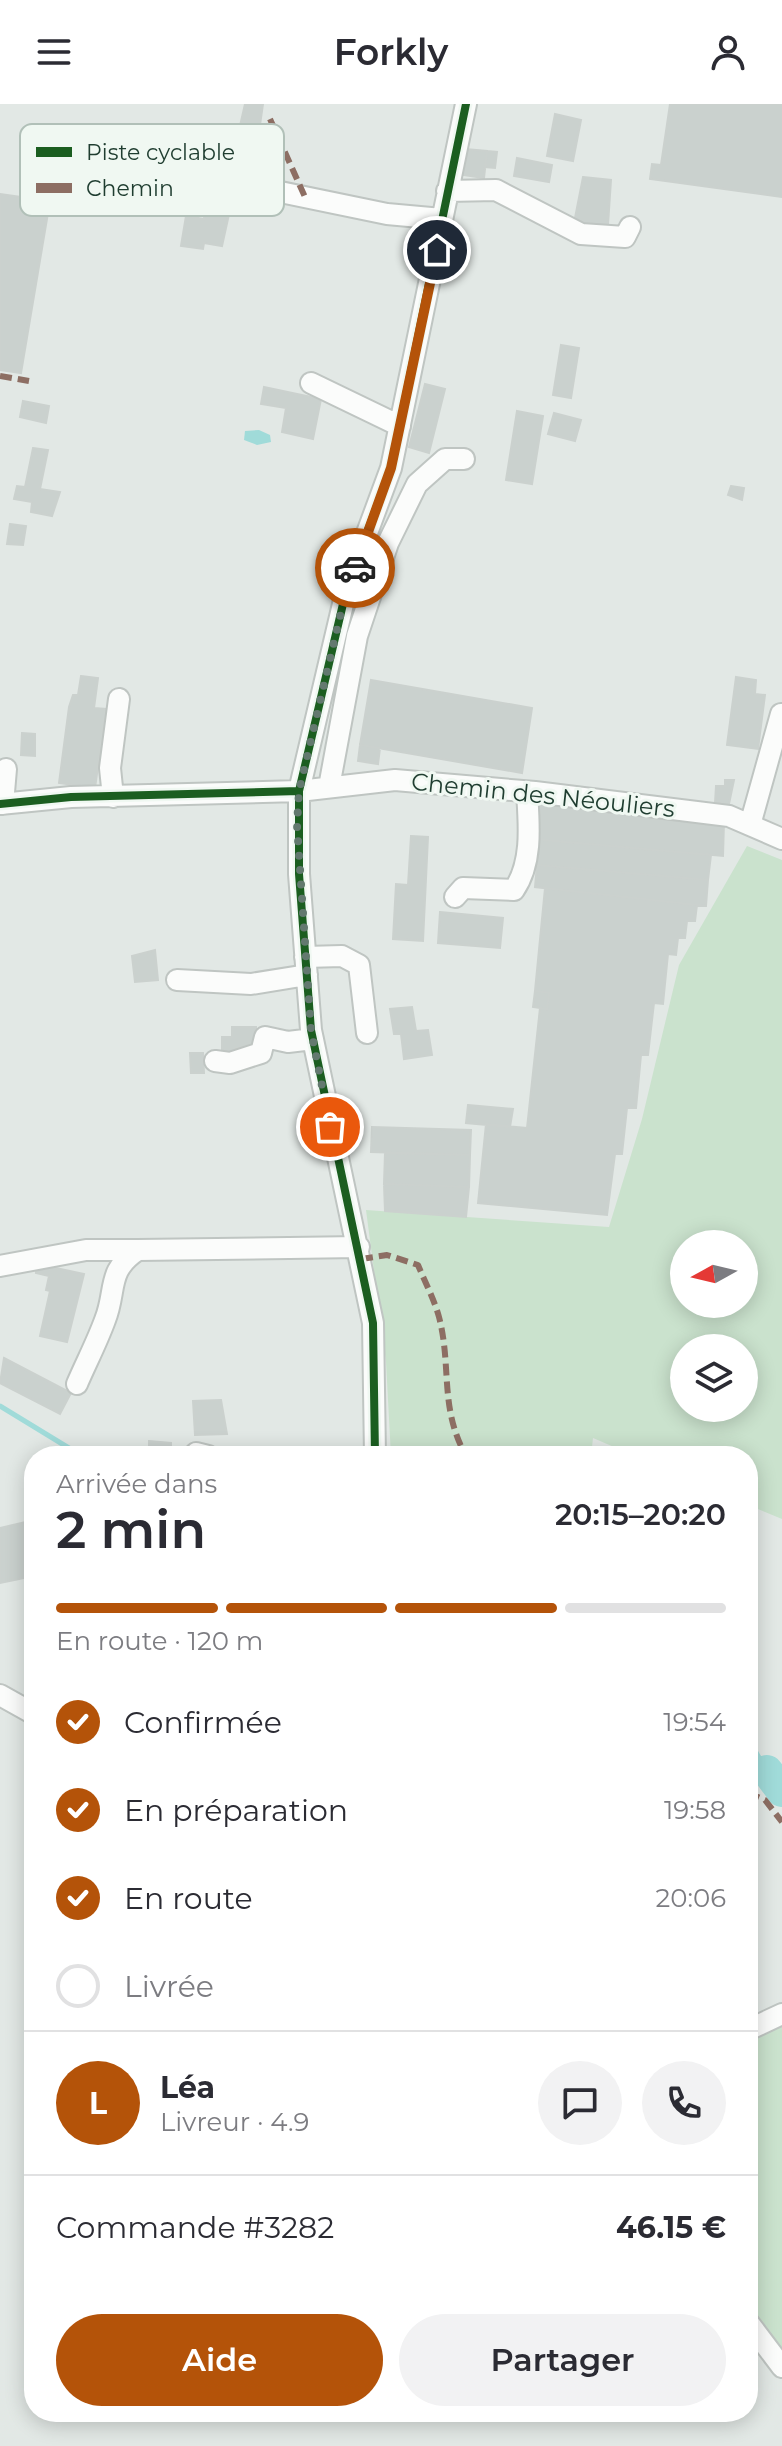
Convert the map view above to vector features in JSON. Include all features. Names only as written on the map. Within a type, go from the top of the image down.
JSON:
[{"type":"street","points":[[375,1446],[373,1323],[359,1247],[324,1104],[313,1039],[297,825],[299,791],[347,587],[391,468],[466,104]]},
{"type":"street","points":[[447,191],[496,190],[558,224],[594,237],[625,237],[630,227]]},
{"type":"street","points":[[284,193],[387,214],[442,219]]},
{"type":"street","points":[[311,383],[400,426]]},
{"type":"street","points":[[329,787],[357,636],[388,543],[417,484],[445,459],[464,459]]},
{"type":"street","points":[[113,797],[110,768],[119,699]]},
{"type":"street","points":[[750,825],[781,714]]},
{"type":"street","points":[[2,804],[6,769]]},
{"type":"street","name":"Chemin des Néouliers","points":[[2,804],[71,797],[299,791],[395,780],[690,810],[729,816],[782,839]]},
{"type":"street","points":[[455,897],[463,888],[514,890],[521,880],[528,854],[527,792]]},
{"type":"street","points":[[177,980],[251,984],[342,956],[359,965],[367,1033]]},
{"type":"street","points":[[215,1061],[230,1063],[261,1053],[265,1037],[288,1042],[313,1039]]},
{"type":"street","points":[[0,1266],[86,1250],[359,1247]]},
{"type":"street","points":[[77,1384],[107,1317],[110,1286],[124,1259],[138,1250]]},
{"type":"street","points":[[0,1695],[24,1708]]},
{"type":"street","points":[[758,2025],[782,2014]]},
{"type":"street","points":[[758,2332],[778,2353]]},
{"type":"green space","points":[[747,846],[782,860],[782,1519],[758,1509],[758,1446],[612,1446],[593,1438],[592,1446],[390,1446],[386,1362],[366,1210],[609,1227],[642,1119],[679,965]]},
{"type":"green space","points":[[782,2023],[782,2356],[758,2324],[758,2034]]},
{"type":"water","points":[[259,430],[270,435],[271,442],[257,445],[244,440],[245,431]]},
{"type":"building","points":[[245,104],[263,104],[260,124],[240,124]]},
{"type":"building","points":[[670,104],[782,104],[782,197],[650,179],[652,164],[661,165]]},
{"type":"building","points":[[555,114],[581,120],[573,161],[547,156]]},
{"type":"building","points":[[465,149],[487,151],[484,178],[463,175]]},
{"type":"building","points":[[487,151],[497,152],[495,168],[485,167]]},
{"type":"building","points":[[517,158],[552,165],[549,182],[514,176]]},
{"type":"building","points":[[583,177],[611,180],[608,225],[574,223]]},
{"type":"building","points":[[0,194],[20,197],[20,216],[47,216],[21,373],[0,370]]},
{"type":"building","points":[[186,216],[204,219],[204,216],[229,216],[222,246],[204,243],[203,249],[181,246]]},
{"type":"building","points":[[561,345],[579,348],[571,398],[553,395]]},
{"type":"building","points":[[425,384],[445,389],[429,453],[409,447]]},
{"type":"building","points":[[264,387],[321,399],[313,439],[282,432],[286,408],[261,404]]},
{"type":"building","points":[[23,401],[49,406],[46,423],[20,417]]},
{"type":"building","points":[[517,411],[543,416],[532,484],[506,480]]},
{"type":"building","points":[[554,413],[581,420],[575,441],[548,434]]},
{"type":"building","points":[[33,448],[48,450],[40,489],[60,492],[52,516],[31,512],[32,502],[14,499],[17,486],[25,487]]},
{"type":"building","points":[[731,486],[744,488],[742,500],[728,495]]},
{"type":"building","points":[[10,524],[26,526],[23,545],[7,544]]},
{"type":"building","points":[[81,676],[98,678],[94,708],[106,709],[95,788],[59,783],[69,707],[73,695],[78,695]]},
{"type":"building","points":[[736,677],[756,680],[755,694],[765,695],[758,749],[727,745]]},
{"type":"building","points":[[371,680],[532,708],[522,773],[360,745]]},
{"type":"building","points":[[22,733],[35,734],[35,756],[21,755]]},
{"type":"building","points":[[360,745],[380,748],[378,764],[358,761]]},
{"type":"building","points":[[725,780],[734,780],[729,804],[715,803],[716,786],[725,786]]},
{"type":"building","points":[[537,801],[724,822],[723,856],[533,839]]},
{"type":"building","points":[[411,836],[428,837],[423,941],[393,939],[396,884],[408,885]]},
{"type":"building","points":[[533,839],[711,855],[708,880],[537,865]]},
{"type":"building","points":[[537,865],[708,880],[706,906],[535,887]]},
{"type":"building","points":[[545,888],[697,905],[695,921],[687,921],[685,938],[678,938],[676,955],[668,954],[663,1004],[654,1003],[648,1055],[641,1055],[636,1108],[627,1108],[622,1154],[615,1154],[607,1215],[478,1203],[486,1124],[527,1128],[540,1008],[547,1009],[549,993],[535,991]]},
{"type":"building","points":[[440,912],[503,918],[500,948],[438,943]]},
{"type":"building","points":[[155,950],[158,980],[135,982],[132,956]]},
{"type":"building","points":[[535,991],[549,993],[547,1009],[533,1007]]},
{"type":"building","points":[[412,1007],[416,1031],[428,1030],[432,1055],[404,1059],[401,1034],[394,1034],[390,1009]]},
{"type":"building","points":[[232,1027],[256,1027],[256,1048],[235,1048],[235,1056],[222,1057],[222,1037],[232,1037]]},
{"type":"building","points":[[190,1053],[203,1053],[204,1073],[191,1073]]},
{"type":"building","points":[[468,1105],[513,1109],[510,1127],[466,1123]]},
{"type":"building","points":[[372,1127],[471,1130],[470,1155],[371,1152]]},
{"type":"building","points":[[385,1153],[470,1155],[469,1187],[384,1184]]},
{"type":"building","points":[[384,1184],[469,1187],[466,1217],[385,1211]]},
{"type":"building","points":[[37,1264],[84,1274],[67,1342],[40,1336],[50,1291],[46,1290],[49,1276],[36,1273]]},
{"type":"building","points":[[4,1358],[71,1393],[60,1414],[0,1383]]},
{"type":"building","points":[[221,1400],[227,1434],[195,1435],[193,1401]]},
{"type":"building","points":[[149,1441],[171,1443],[171,1446],[149,1446]]},
{"type":"building","points":[[24,1522],[24,1578],[0,1583],[0,1528]]},
{"type":"waterway","points":[[0,1406],[66,1446]]},
{"type":"waterway","points":[[758,1756],[767,1771],[758,1774]]},
{"type":"waterway","points":[[767,1771],[782,1791]]},
{"type":"marked path","points":[[270,119],[272,124]]},
{"type":"marked path","points":[[284,150],[305,197]]},
{"type":"marked path","points":[[0,376],[29,381]]},
{"type":"marked path","points":[[361,1259],[387,1255],[418,1265],[439,1317],[449,1404],[462,1446]]},
{"type":"marked path","points":[[758,1797],[765,1800],[782,1822]]},
{"type":"cycle path","points":[[375,1446],[373,1323],[311,1030],[299,874],[299,791],[347,587],[391,468],[466,104]]},
{"type":"cycle path","points":[[0,804],[71,797],[299,791]]},
{"type":"way so far","points":[[330,1127],[311,1030],[297,825],[299,791],[306,759],[347,587],[355,568]]},
{"type":"route","points":[[355,568],[391,468],[437,250]]}]
